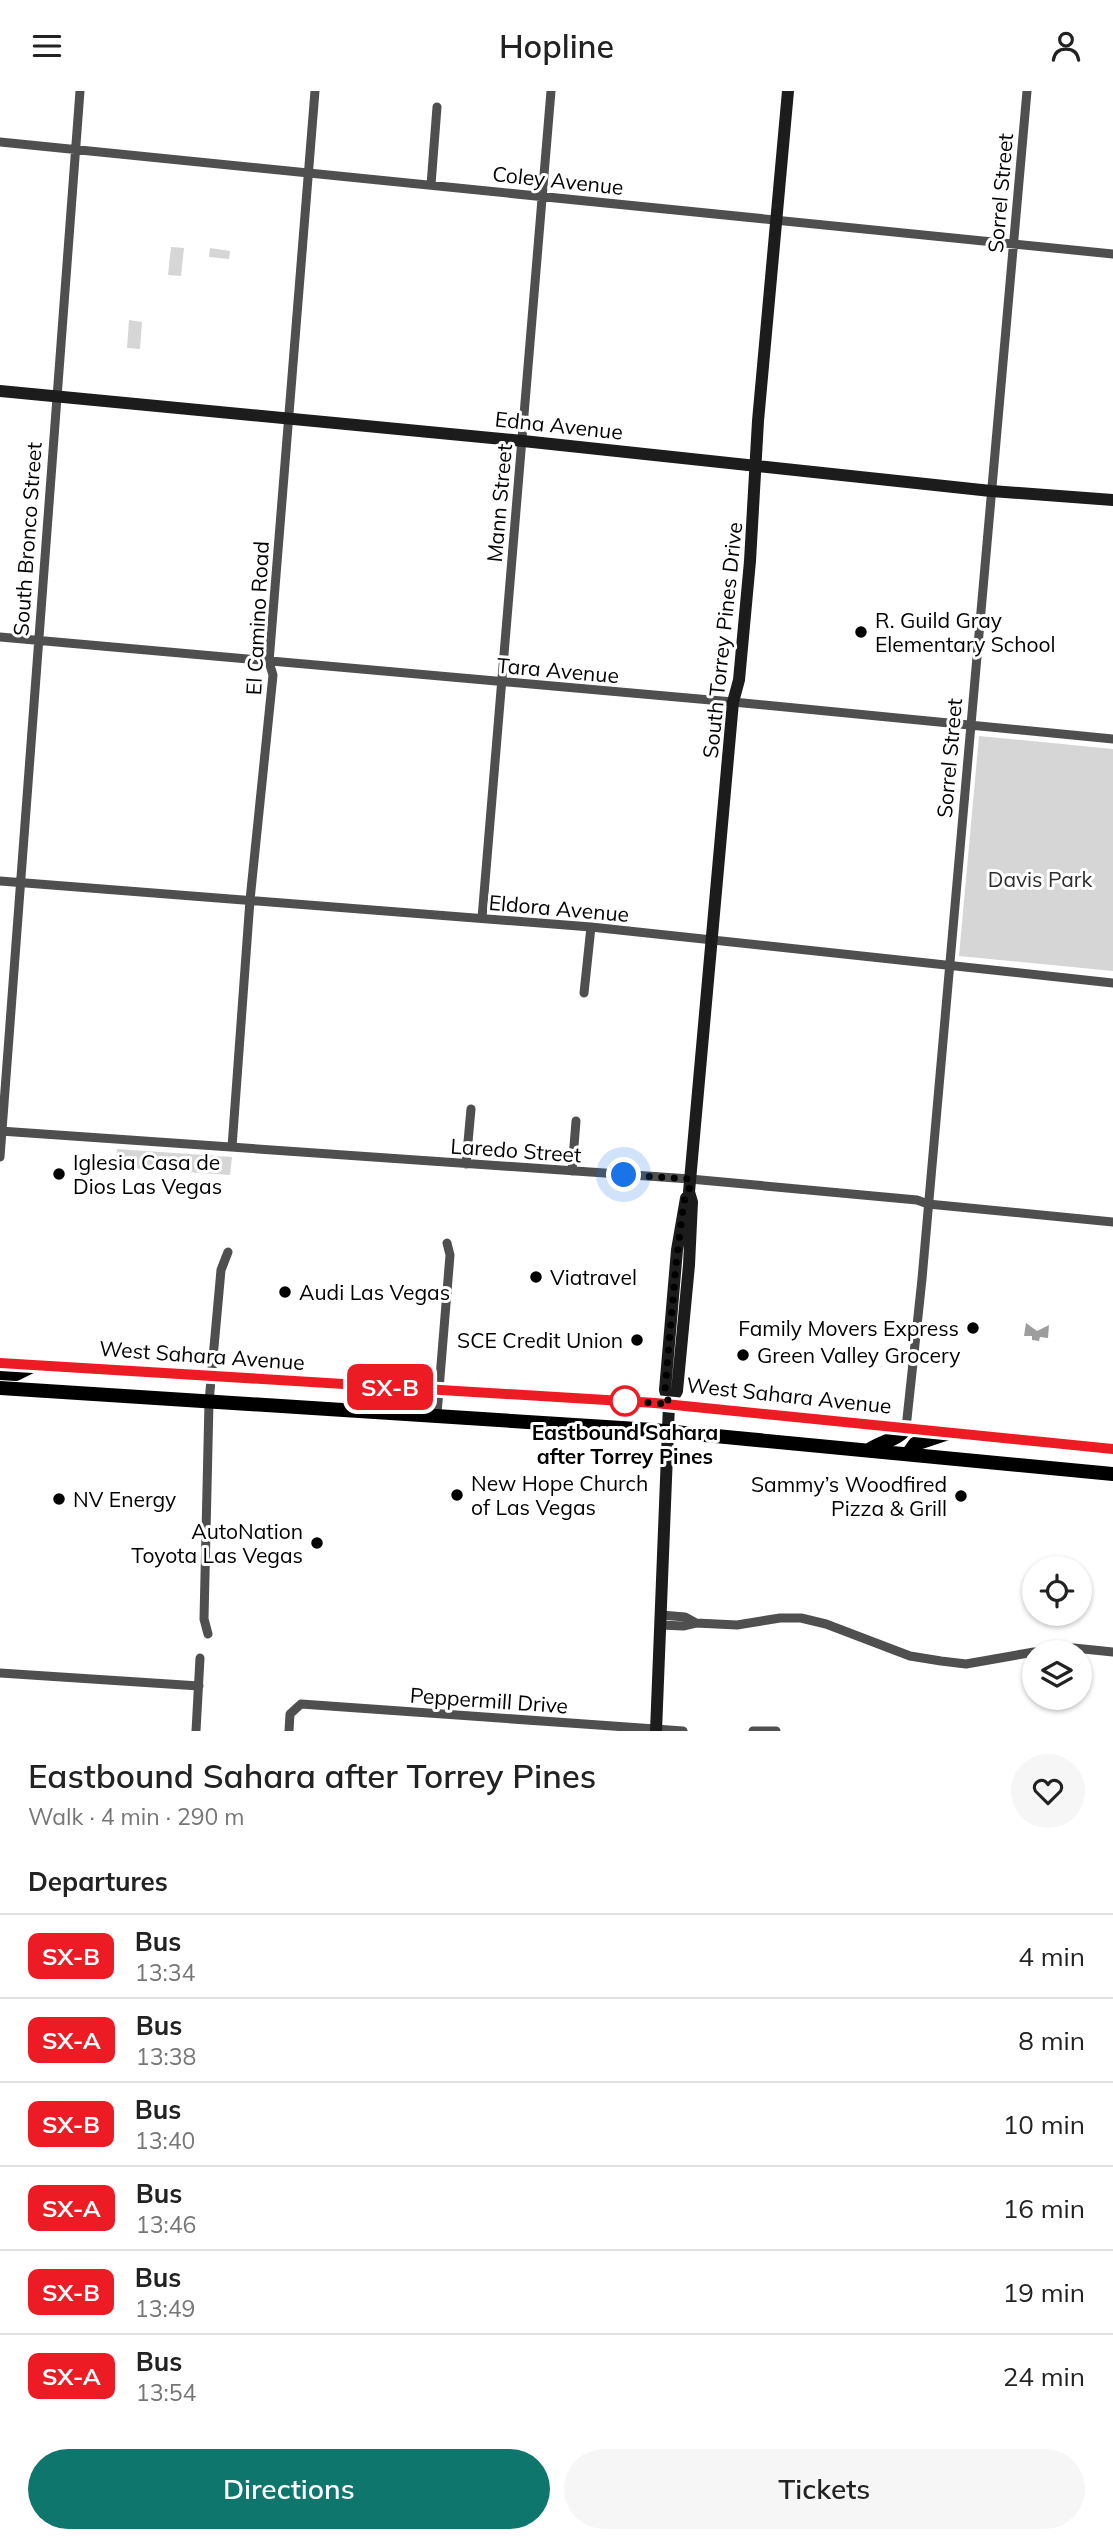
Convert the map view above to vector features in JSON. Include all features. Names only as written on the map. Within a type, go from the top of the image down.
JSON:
[{"type":"main road","name":"West Sahara Avenue","points":[[0,1363],[669,1404],[1113,1449]]},
{"type":"main road","points":[[0,1373],[16,1374],[33,1365]]},
{"type":"main road","points":[[0,1388],[437,1414],[667,1431],[1113,1474]]},
{"type":"main road","points":[[869,1450],[884,1440],[901,1436],[906,1428]]},
{"type":"main road","points":[[908,1454],[915,1444],[950,1432]]},
{"type":"main road","points":[[1062,1468],[1075,1464],[1113,1465]]},
{"type":"street","name":"South Bronco Street","points":[[0,1157],[55,396],[80,91]]},
{"type":"street","name":"El Camino Road","points":[[232,1147],[250,900],[273,675],[269,662],[315,91]]},
{"type":"street","name":"Mann Street","points":[[482,918],[551,91]]},
{"type":"street","name":"South Torrey Pines Drive","points":[[656,1730],[669,1404],[665,1390],[682,1265],[684,1201],[690,1186],[733,702],[739,680],[788,91]]},
{"type":"street","name":"Sorrel Street","points":[[906,1428],[1027,91]]},
{"type":"street","points":[[431,185],[437,107]]},
{"type":"street","name":"Coley Avenue","points":[[0,142],[1113,254]]},
{"type":"street","name":"Edna Avenue","points":[[0,391],[523,441],[991,491],[1113,500]]},
{"type":"street","name":"Tara Avenue","points":[[0,637],[733,702],[1113,739]]},
{"type":"street","name":"Eldora Avenue","points":[[0,881],[591,927],[1113,982]]},
{"type":"street","points":[[584,993],[591,927]]},
{"type":"street","points":[[466,1164],[471,1109]]},
{"type":"street","points":[[572,1171],[576,1121]]},
{"type":"street","name":"Laredo Street","points":[[1,1131],[572,1171],[690,1186],[917,1200],[928,1204],[1113,1222]]},
{"type":"street","points":[[437,1414],[450,1255],[447,1243]]},
{"type":"street","points":[[208,1634],[204,1619],[209,1402],[221,1270],[228,1252]]},
{"type":"street","points":[[661,1620],[683,1626],[696,1623],[737,1625],[780,1618],[801,1618],[826,1624],[910,1656],[966,1664],[1022,1654]]},
{"type":"street","points":[[1092,1650],[1113,1652]]},
{"type":"street","points":[[196,1731],[200,1658]]},
{"type":"street","points":[[0,1674],[199,1686]]},
{"type":"street","name":"Peppermill Drive","points":[[289,1731],[290,1714],[301,1704],[683,1731]]},
{"type":"street","points":[[753,1731],[776,1731]]},
{"type":"green space","points":[[171,247],[184,248],[181,276],[168,275]]},
{"type":"green space","points":[[210,248],[230,251],[229,259],[209,257]]},
{"type":"green space","points":[[129,320],[142,322],[140,349],[127,348]]},
{"type":"green space","name":"Davis Park","points":[[979,736],[1113,749],[1113,971],[959,956]]},
{"type":"green space","points":[[117,1149],[232,1157],[230,1175],[115,1167]]},
{"type":"shaded area","points":[[1026,1323],[1037,1331],[1049,1325],[1048,1338],[1040,1337],[1039,1341],[1032,1340],[1032,1336],[1024,1336]]},
{"type":"bus line","name":"SX-B","points":[[0,1363],[605,1399],[1113,1449]]},
{"type":"place","name":"R. Guild Gray Elementary School","points":[[861,632]]},
{"type":"place","name":"Iglesia Casa de Dios Las Vegas","points":[[59,1174]]},
{"type":"place","name":"Viatravel","points":[[536,1277]]},
{"type":"place","name":"Audi Las Vegas","points":[[285,1292]]},
{"type":"place","name":"Family Movers Express","points":[[973,1328]]},
{"type":"place","name":"SCE Credit Union","points":[[637,1340]]},
{"type":"place","name":"Green Valley Grocery","points":[[743,1355]]},
{"type":"place","name":"Eastbound Sahara after Torrey Pines","points":[[625,1401]]},
{"type":"place","name":"New Hope Church of Las Vegas","points":[[457,1495]]},
{"type":"place","name":"Sammy’s Woodfired Pizza & Grill","points":[[961,1496]]},
{"type":"place","name":"NV Energy","points":[[59,1499]]},
{"type":"place","name":"AutoNation Toyota Las Vegas","points":[[317,1543]]},
{"type":"route","points":[[624,1175],[690,1179],[689,1192],[684,1201],[676,1264],[665,1390],[669,1404],[625,1401]]}]
